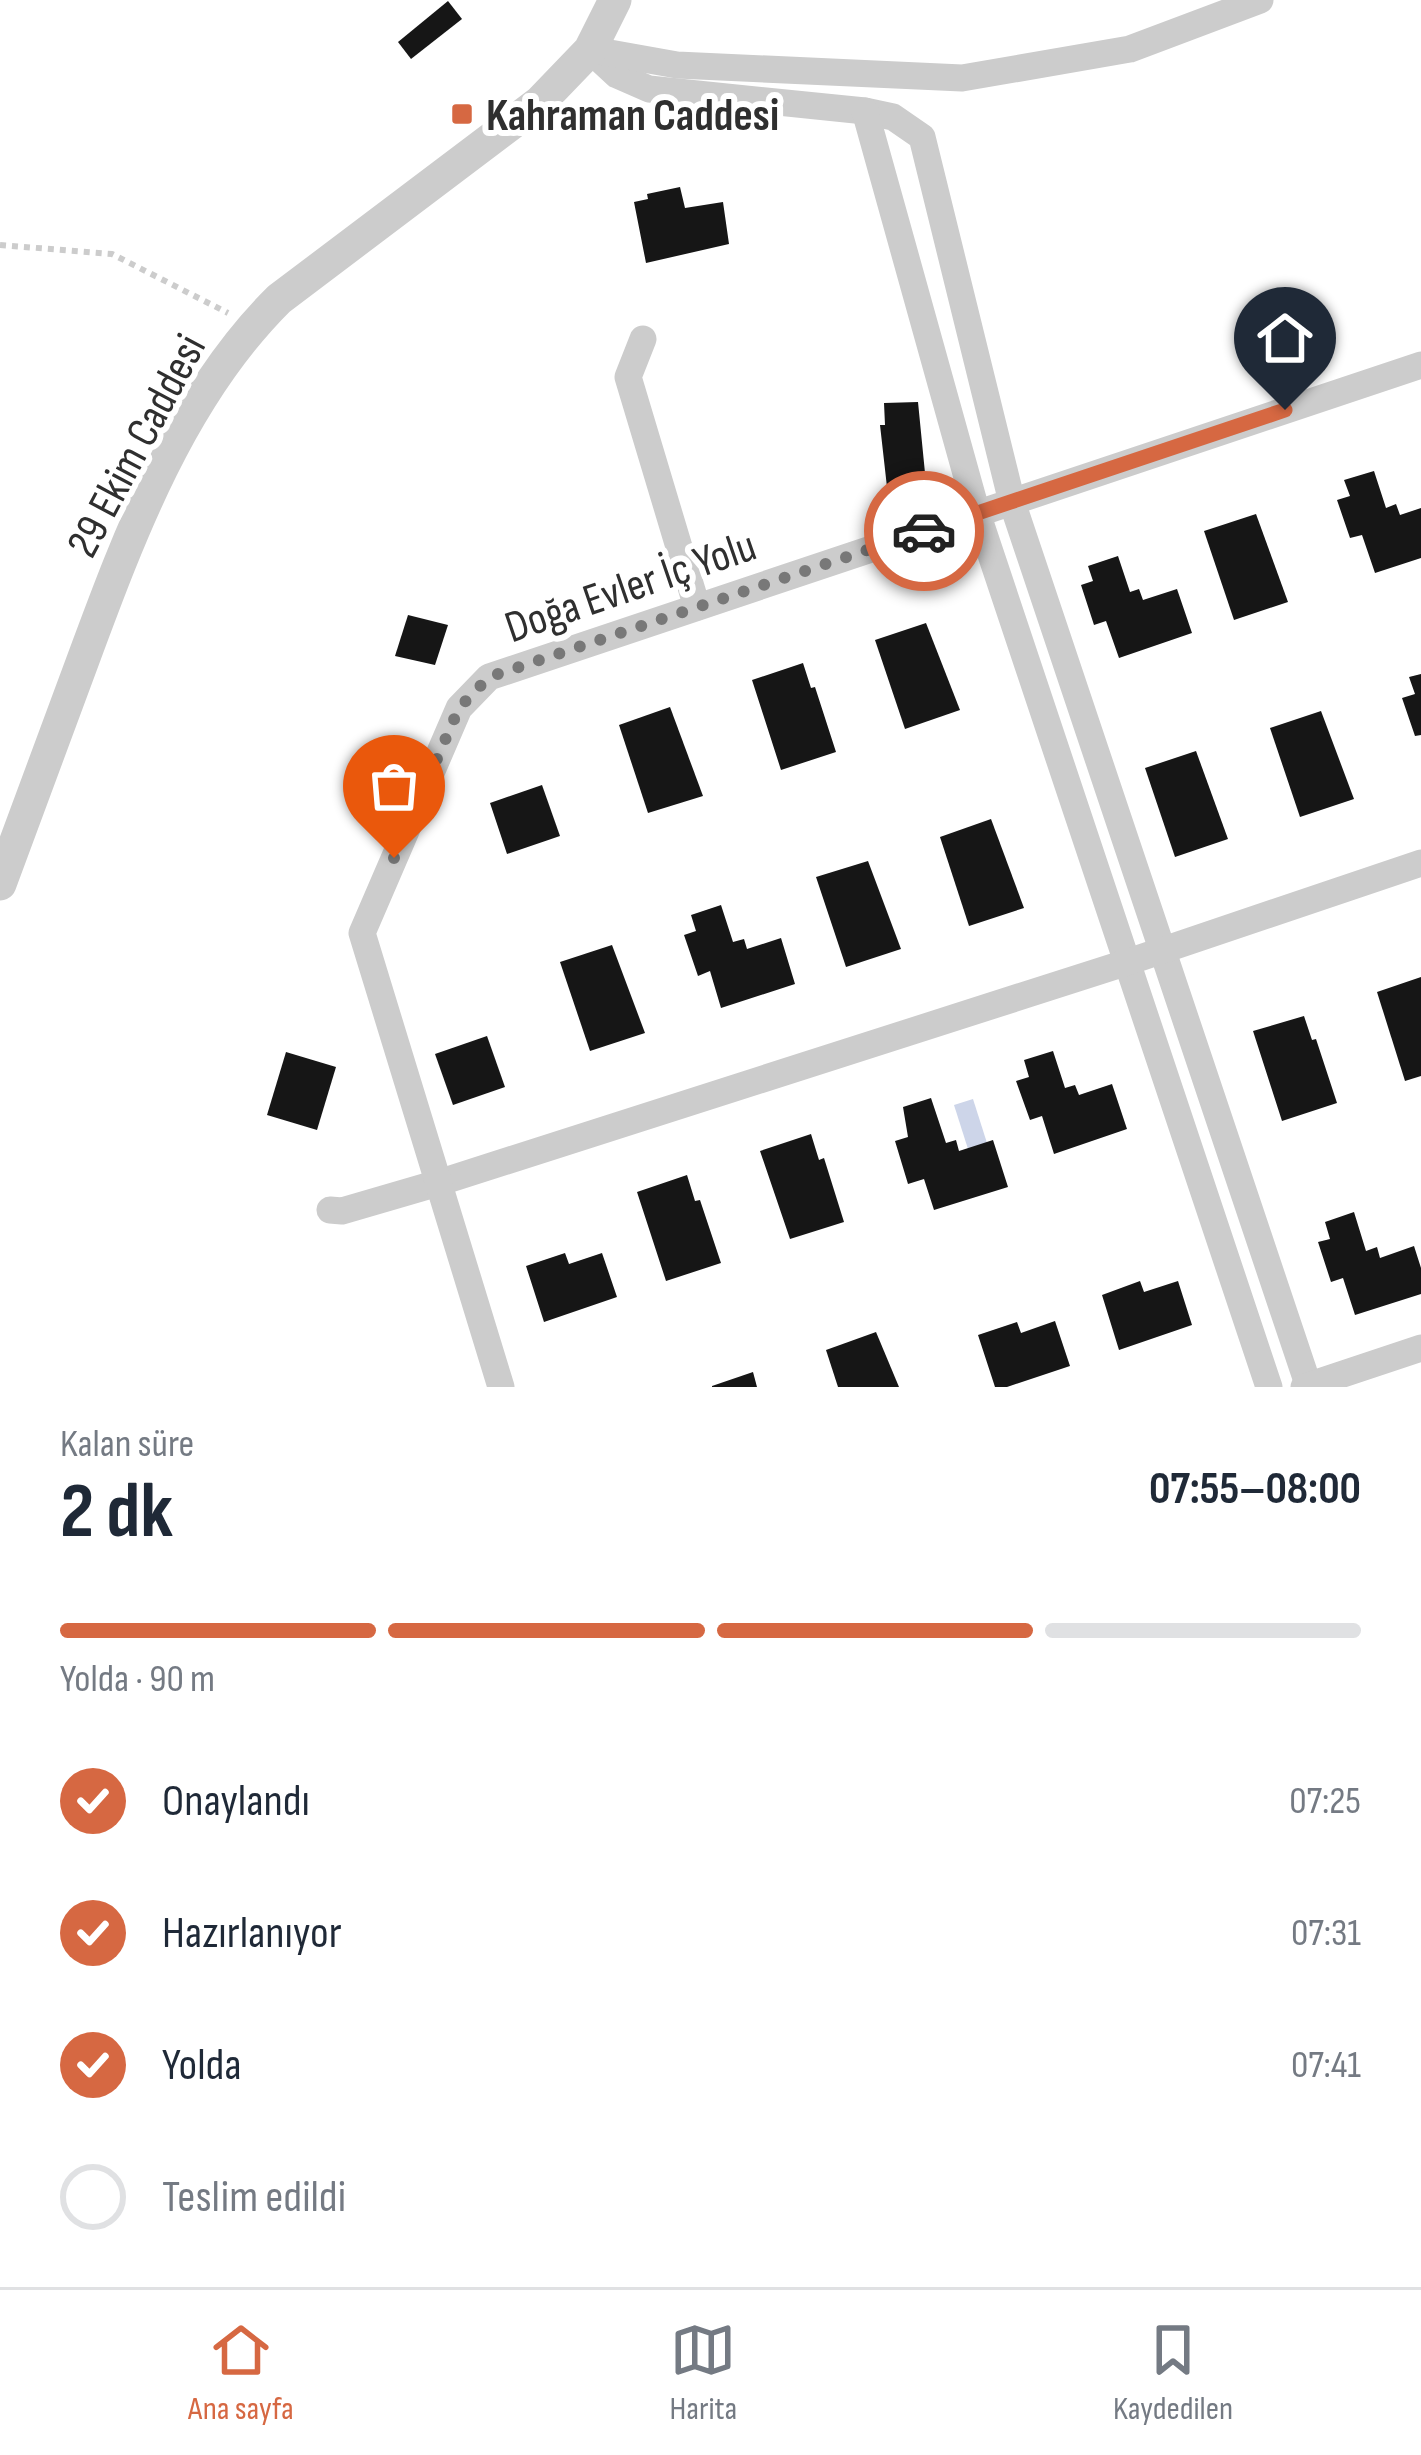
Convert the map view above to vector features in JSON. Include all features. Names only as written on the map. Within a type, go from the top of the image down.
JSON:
[{"type":"street","name":"29 Ekim Caddesi","points":[[0,884],[127,542],[205,388],[279,299],[541,102],[590,50],[615,0]]},
{"type":"street","points":[[590,50],[677,65],[962,78],[1130,49],[1260,0]]},
{"type":"street","points":[[590,50],[617,75],[649,89],[866,111],[893,117],[922,137],[1012,502],[1307,1386],[1421,1348]]},
{"type":"street","points":[[866,111],[977,513],[1269,1387]]},
{"type":"street","points":[[643,339],[628,377],[697,607]]},
{"type":"street","name":"Doğa Evler İç Yolu","points":[[500,1387],[362,932],[459,708],[489,677],[1421,365]]},
{"type":"street","points":[[330,1210],[342,1211],[438,1183],[1125,964],[1421,863]]},
{"type":"path","points":[[0,245],[112,254],[253,326]]},
{"type":"water","points":[[973,1099],[987,1143],[968,1149],[954,1105]]},
{"type":"building","points":[[448,1],[462,19],[411,59],[398,42]]},
{"type":"building","points":[[680,187],[685,208],[723,202],[729,244],[646,263],[634,202]]},
{"type":"building","points":[[918,402],[925,473],[922,496],[888,496],[880,425],[885,425],[884,403]]},
{"type":"building","points":[[1374,471],[1386,508],[1396,504],[1400,515],[1421,508],[1421,558],[1375,573],[1362,535],[1350,538],[1337,500],[1350,496],[1344,480]]},
{"type":"building","points":[[1256,514],[1288,602],[1234,620],[1204,531]]},
{"type":"building","points":[[1118,556],[1130,592],[1139,589],[1143,600],[1177,589],[1192,633],[1119,658],[1106,621],[1094,625],[1081,585],[1093,581],[1088,566]]},
{"type":"building","points":[[408,615],[448,625],[435,665],[395,656]]},
{"type":"building","points":[[926,623],[960,710],[905,729],[875,640]]},
{"type":"building","points":[[803,663],[836,752],[781,770],[752,680]]},
{"type":"building","points":[[1421,674],[1421,735],[1415,736],[1402,698],[1415,694],[1409,677]]},
{"type":"building","points":[[670,707],[703,796],[648,813],[619,725]]},
{"type":"building","points":[[1321,711],[1354,799],[1300,817],[1270,728]]},
{"type":"building","points":[[1196,751],[1228,839],[1175,857],[1145,768]]},
{"type":"building","points":[[542,785],[560,836],[507,854],[490,803]]},
{"type":"building","points":[[991,819],[1024,908],[969,926],[940,837]]},
{"type":"building","points":[[868,861],[901,949],[846,967],[816,877]]},
{"type":"building","points":[[721,905],[733,942],[744,939],[747,949],[781,938],[795,984],[721,1008],[710,971],[698,976],[684,935],[696,931],[691,915]]},
{"type":"building","points":[[612,945],[645,1033],[590,1051],[560,962]]},
{"type":"building","points":[[1421,977],[1421,1076],[1405,1081],[1377,992]]},
{"type":"building","points":[[1304,1016],[1337,1103],[1282,1121],[1253,1031]]},
{"type":"building","points":[[487,1036],[505,1087],[453,1105],[435,1054]]},
{"type":"building","points":[[1053,1051],[1065,1088],[1075,1085],[1079,1095],[1112,1084],[1127,1129],[1054,1154],[1042,1116],[1030,1120],[1016,1081],[1029,1077],[1024,1060]]},
{"type":"building","points":[[286,1052],[336,1067],[317,1130],[267,1115]]},
{"type":"building","points":[[931,1098],[946,1143],[956,1140],[959,1151],[993,1140],[1008,1187],[934,1210],[924,1179],[908,1184],[895,1141],[908,1137],[903,1107]]},
{"type":"building","points":[[811,1134],[819,1160],[824,1158],[844,1222],[790,1239],[760,1151]]},
{"type":"building","points":[[687,1175],[721,1263],[666,1281],[637,1192]]},
{"type":"building","points":[[1354,1212],[1366,1251],[1377,1247],[1380,1258],[1414,1246],[1421,1268],[1421,1294],[1355,1315],[1343,1278],[1331,1282],[1318,1242],[1330,1239],[1325,1222]]},
{"type":"building","points":[[565,1253],[569,1264],[602,1253],[617,1297],[544,1322],[526,1266]]},
{"type":"building","points":[[1140,1281],[1144,1292],[1178,1281],[1192,1325],[1119,1350],[1102,1295]]},
{"type":"building","points":[[1055,1321],[1070,1366],[995,1387],[978,1335],[1017,1322],[1021,1333]]},
{"type":"building","points":[[876,1332],[899,1387],[838,1387],[826,1350]]},
{"type":"building","points":[[753,1372],[757,1387],[712,1387],[712,1386]]},
{"type":"way so far","points":[[394,858],[459,708],[489,677],[924,531]]},
{"type":"place","name":"Kahraman Caddesi","points":[[462,114]]},
{"type":"route","points":[[924,531],[1285,410]]}]
